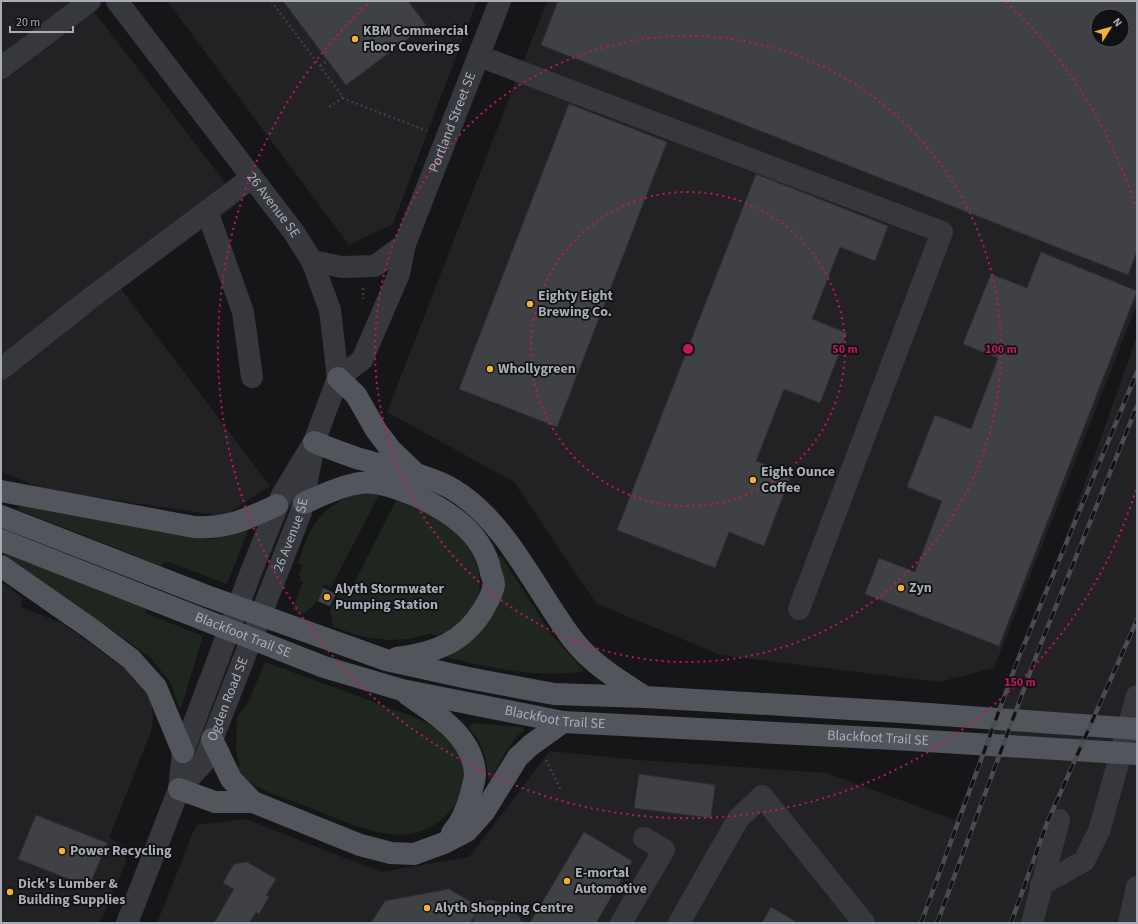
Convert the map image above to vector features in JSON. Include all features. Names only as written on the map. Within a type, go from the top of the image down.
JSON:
[{"type":"main road","points":[[338,378],[356,395],[376,430],[391,450],[416,475]]},
{"type":"main road","points":[[314,442],[358,458],[416,475],[454,490],[482,512],[498,530],[575,642],[604,670],[645,697]]},
{"type":"main road","points":[[304,503],[356,483],[376,483],[394,488],[435,504],[457,519],[478,540],[487,556],[494,585],[487,604],[475,623],[451,643],[438,649],[422,654],[386,660]]},
{"type":"main road","points":[[1,491],[186,526],[214,528],[230,526],[277,505]]},
{"type":"main road","name":"Blackfoot Trail SE","points":[[1,516],[204,595],[386,660],[468,678],[554,694],[645,697],[901,712],[1137,729]]},
{"type":"main road","name":"Blackfoot Trail SE","points":[[1,540],[324,667],[402,690],[563,722],[895,739],[1137,754]]},
{"type":"main road","points":[[1,566],[90,628],[131,659],[156,687],[183,752]]},
{"type":"main road","points":[[402,690],[442,718],[456,731],[472,759],[475,775],[468,808],[456,828],[444,843]]},
{"type":"main road","points":[[179,788],[215,802],[253,802],[360,845],[391,853],[414,854],[444,843],[467,831],[484,812],[518,757],[531,745],[563,722]]},
{"type":"main road","points":[[212,739],[231,779],[253,802]]},
{"type":"street","points":[[1,68],[90,1]]},
{"type":"street","name":"26 Avenue SE","points":[[118,1],[293,231],[312,261],[330,310],[338,378],[314,442],[277,505],[252,572]]},
{"type":"street","name":"Portland Street SE","points":[[338,378],[362,360],[399,274],[405,244],[500,1]]},
{"type":"street","points":[[479,56],[942,232],[799,609]]},
{"type":"street","points":[[1,368],[252,178]]},
{"type":"street","points":[[207,211],[243,312],[252,377]]},
{"type":"street","points":[[312,261],[342,267],[375,266],[405,244]]},
{"type":"street","name":"26 Avenue SE","points":[[274,580],[304,503],[314,442]]},
{"type":"street","name":"Ogden Road SE","points":[[127,923],[179,788],[183,752],[252,572]]},
{"type":"street","name":"Ogden Road SE","points":[[179,788],[203,763],[274,580]]},
{"type":"street","points":[[1041,885],[1084,861],[1099,831],[1137,696]]},
{"type":"street","points":[[679,923],[738,819],[762,796],[864,923]]},
{"type":"street","points":[[1032,923],[1059,820]]},
{"type":"street","points":[[621,923],[664,850],[644,838]]},
{"type":"street","points":[[1128,923],[1137,887]]},
{"type":"street","points":[[484,923],[491,911],[510,923]]},
{"type":"path","points":[[271,1],[343,97],[341,98]]},
{"type":"path","points":[[320,66],[328,60]]},
{"type":"path","points":[[328,108],[341,98]]},
{"type":"path","points":[[341,98],[431,133]]},
{"type":"path","points":[[544,754],[561,790]]},
{"type":"shaded area","points":[[1,1],[86,1],[240,202],[121,289],[270,486],[224,516],[46,490],[1,472]]},
{"type":"shaded area","points":[[167,1],[477,1],[393,224],[349,245]]},
{"type":"shaded area","points":[[547,1],[1137,1],[1137,304],[994,668],[939,682],[720,655],[596,603],[514,482],[387,412]]},
{"type":"shaded area","points":[[1137,336],[1137,923],[157,923],[196,825],[246,819],[381,872],[469,857],[550,751],[640,760],[827,773],[955,820],[1033,629]]},
{"type":"shaded area","points":[[351,493],[380,493],[331,587],[324,584],[317,602],[303,614],[292,610],[303,582],[299,580],[301,576],[298,575],[303,565],[298,563],[314,525],[319,517],[326,511],[345,499],[343,495]]},
{"type":"shaded area","points":[[397,499],[434,515],[463,540],[477,567],[480,581],[478,595],[471,610],[459,624],[438,636],[430,634],[408,639],[388,640],[363,637],[333,627],[330,610],[340,591],[348,595]]},
{"type":"shaded area","points":[[20,506],[209,539],[234,535],[248,530],[227,584],[166,561],[161,566],[19,510]]},
{"type":"shaded area","points":[[2,552],[146,608],[145,613],[203,636],[181,708],[179,708],[170,682],[150,657],[1,553]]},
{"type":"shaded area","points":[[501,556],[552,635],[584,671],[549,674],[531,673],[496,668],[444,657],[452,652],[496,559]]},
{"type":"shaded area","points":[[1,581],[23,599],[21,607],[62,623],[128,671],[146,690],[152,704],[153,717],[151,731],[109,838],[123,845],[122,855],[127,859],[99,923],[1,923]]},
{"type":"shaded area","points":[[265,662],[408,715],[439,729],[454,741],[462,757],[465,775],[464,787],[459,800],[444,817],[429,828],[413,833],[395,834],[378,832],[342,821],[251,783],[243,777],[237,769],[240,766],[236,751],[237,718],[248,703]]},
{"type":"shaded area","points":[[473,723],[522,727],[525,729],[519,734],[505,752],[491,780],[488,779],[483,751],[477,738],[468,727]]},
{"type":"building","points":[[283,1],[408,1],[426,25],[346,85]]},
{"type":"building","points":[[558,1],[1137,1],[1137,251],[1128,275],[541,45]]},
{"type":"building","points":[[569,104],[667,142],[557,427],[459,389]]},
{"type":"building","points":[[756,174],[888,226],[875,261],[840,247],[812,319],[847,333],[820,403],[784,389],[756,461],[791,475],[764,546],[729,532],[715,568],[617,530]]},
{"type":"building","points":[[1041,252],[1137,291],[999,646],[865,594],[879,558],[915,572],[942,501],[907,487],[935,415],[971,429],[998,358],[963,344],[991,274],[1027,288]]},
{"type":"building","name":"Alyth Stormwater Pumping Station","points":[[323,588],[336,594],[330,606],[318,601]]},
{"type":"building","points":[[639,774],[715,785],[711,818],[634,808]]},
{"type":"building","name":"Power Recycling","points":[[36,815],[107,843],[89,887],[18,859]]},
{"type":"building","points":[[584,832],[632,861],[596,923],[530,923]]},
{"type":"building","points":[[247,862],[276,879],[266,895],[269,897],[259,914],[256,912],[249,923],[214,923],[234,889],[223,883],[234,864]]},
{"type":"building","name":"Alyth Shopping Centre","points":[[449,889],[476,905],[472,912],[476,914],[470,923],[371,923],[385,901]]},
{"type":"building","points":[[771,907],[798,923],[762,923]]},
{"type":"railway","points":[[921,923],[1017,662],[1137,372]]},
{"type":"railway","points":[[937,923],[1040,646],[1137,406]]},
{"type":"railway","points":[[1011,923],[1047,823],[1137,620]]},
{"type":"place","name":"KBM Commercial Floor Coverings","points":[[355,39]]},
{"type":"place","name":"Eighty Eight Brewing Co.","points":[[530,304]]},
{"type":"place","name":"Whollygreen","points":[[490,369]]},
{"type":"place","name":"Eight Ounce Coffee","points":[[753,480]]},
{"type":"place","name":"Zyn","points":[[901,588]]},
{"type":"place","name":"Alyth Stormwater Pumping Station","points":[[327,597]]},
{"type":"place","name":"Power Recycling","points":[[62,851]]},
{"type":"place","name":"E-mortal Automotive","points":[[567,881]]},
{"type":"place","name":"Dick's Lumber & Building Supplies","points":[[10,892]]},
{"type":"place","name":"Alyth Shopping Centre","points":[[427,908]]}]
